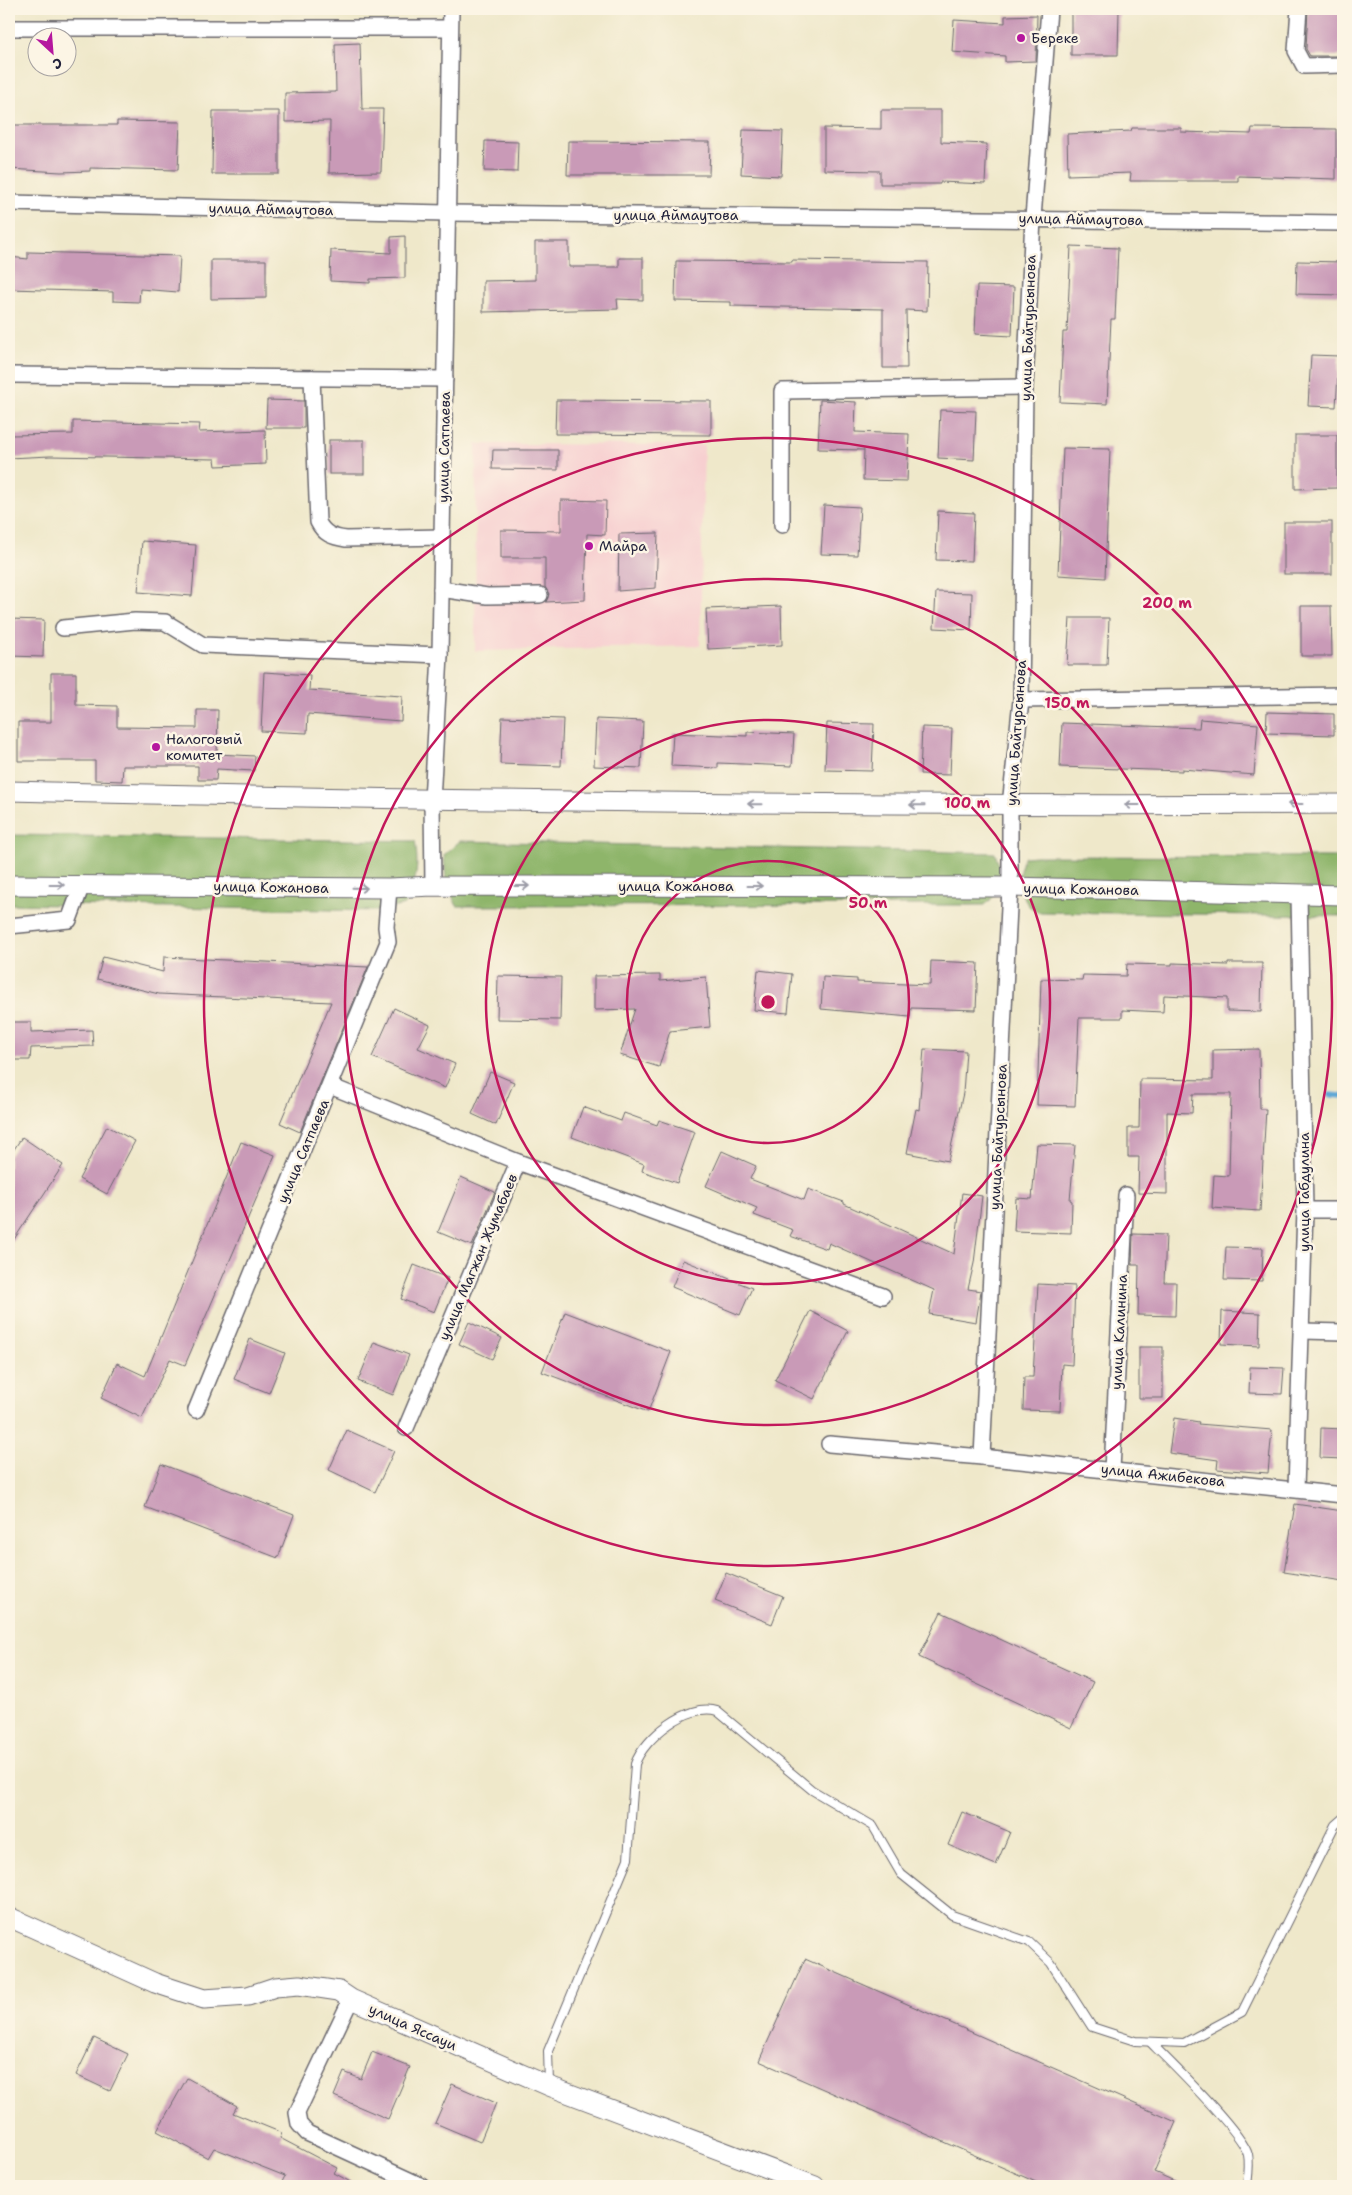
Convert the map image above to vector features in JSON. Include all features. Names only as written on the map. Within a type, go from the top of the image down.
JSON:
[{"type":"street","name":"улица Сатпаева","points":[[433,886],[432,801],[440,654],[446,213],[451,9]]},
{"type":"street","name":"улица Байтурсынова","points":[[982,1457],[1010,887],[1010,806],[1021,700],[1025,387],[1032,218],[1049,9]]},
{"type":"street","points":[[1299,9],[1296,51],[1304,66],[1343,65]]},
{"type":"street","points":[[9,28],[450,28]]},
{"type":"street","name":"улица Аймаутова","points":[[9,203],[446,213],[1032,218],[1343,223]]},
{"type":"street","points":[[9,375],[445,379]]},
{"type":"street","points":[[312,378],[318,522],[321,529],[331,537],[346,540],[442,537]]},
{"type":"street","points":[[782,525],[782,391],[1025,387]]},
{"type":"street","points":[[441,589],[486,596],[540,595]]},
{"type":"street","points":[[63,628],[135,621],[165,622],[203,644],[440,654]]},
{"type":"street","points":[[1021,700],[1343,695]]},
{"type":"street","points":[[9,790],[432,801],[1010,806],[1343,804]]},
{"type":"street","name":"улица Кожанова","points":[[9,885],[389,888],[433,886],[1010,887],[1343,895]]},
{"type":"street","points":[[9,926],[69,920],[82,885]]},
{"type":"street","name":"улица Сатпаева","points":[[196,1410],[388,942],[386,927],[389,888]]},
{"type":"street","name":"улица Габдулина","points":[[1296,1489],[1305,1210],[1299,894]]},
{"type":"street","name":"улица Магжан Жумабаев","points":[[330,1086],[518,1162],[406,1428]]},
{"type":"street","points":[[518,1162],[883,1296]]},
{"type":"street","name":"улица Калинина","points":[[1112,1470],[1126,1195]]},
{"type":"street","points":[[1305,1210],[1343,1210]]},
{"type":"street","points":[[1302,1331],[1343,1332]]},
{"type":"street","name":"улица Ажибекова","points":[[829,1444],[982,1457],[1343,1495]]},
{"type":"street","name":"улица Яссауи","points":[[9,1917],[155,1983],[204,1999],[248,1996],[275,1987],[300,1984],[339,1991],[351,2000],[549,2086],[814,2186]]},
{"type":"street","points":[[351,2000],[297,2113],[299,2124],[307,2133],[422,2186]]},
{"type":"lane","points":[[549,2086],[548,2050],[628,1859],[635,1764],[639,1754],[669,1722],[680,1717],[712,1709],[718,1711],[812,1790],[868,1820],[901,1874],[952,1915],[1029,1942],[1051,1963],[1092,2027],[1135,2041],[1184,2044],[1242,2012],[1335,1825],[1343,1818]]},
{"type":"lane","points":[[1151,2043],[1184,2076],[1234,2132],[1248,2154],[1247,2186]]},
{"type":"shaded area","name":"Майра","points":[[476,444],[704,445],[700,646],[475,651]]},
{"type":"green space","points":[[9,835],[415,841],[417,866],[412,889],[405,905],[379,911],[9,904]]},
{"type":"green space","points":[[460,841],[995,853],[1001,875],[996,893],[985,905],[457,906],[446,883],[444,855]]},
{"type":"green space","points":[[1024,857],[1343,857],[1343,916],[1037,912],[1028,905],[1019,889],[1017,881]]},
{"type":"building","points":[[1071,9],[1119,9],[1118,55],[1071,55]]},
{"type":"building","points":[[1308,9],[1343,9],[1343,56],[1310,56],[1306,49]]},
{"type":"building","points":[[1037,15],[1036,61],[1005,62],[1005,56],[952,52],[954,20],[1005,23],[1005,16]]},
{"type":"building","points":[[360,43],[362,109],[383,109],[381,172],[329,173],[330,121],[285,122],[285,93],[336,92],[335,44]]},
{"type":"building","points":[[881,110],[941,110],[941,142],[987,144],[985,184],[940,182],[940,184],[880,184],[880,171],[824,170],[824,128],[881,129]]},
{"type":"building","points":[[213,111],[279,111],[279,174],[212,174]]},
{"type":"building","points":[[117,121],[180,122],[178,170],[90,168],[90,171],[61,172],[9,169],[9,125],[117,125]]},
{"type":"building","points":[[1132,128],[1181,128],[1181,132],[1251,134],[1252,128],[1336,129],[1336,179],[1238,176],[1238,181],[1130,181],[1131,173],[1068,175],[1067,134],[1131,131]]},
{"type":"building","points":[[743,130],[783,131],[781,176],[741,174]]},
{"type":"building","points":[[485,141],[518,142],[517,172],[484,171]]},
{"type":"building","points":[[568,141],[710,142],[709,175],[567,175]]},
{"type":"building","points":[[405,236],[405,278],[370,279],[370,283],[330,281],[331,250],[391,253],[391,237]]},
{"type":"building","points":[[535,242],[569,242],[569,267],[619,267],[619,258],[643,258],[643,300],[617,299],[618,309],[483,312],[483,281],[535,280]]},
{"type":"building","points":[[1071,246],[1118,248],[1115,319],[1111,319],[1107,404],[1060,402],[1063,332],[1067,332]]},
{"type":"building","points":[[28,252],[180,256],[178,292],[140,289],[139,302],[113,301],[113,292],[9,289],[9,257],[28,259]]},
{"type":"building","points":[[211,260],[266,260],[266,298],[211,299]]},
{"type":"building","points":[[792,260],[928,262],[927,311],[906,310],[907,368],[883,368],[883,309],[731,306],[731,302],[675,301],[676,261],[792,262]]},
{"type":"building","points":[[1297,261],[1343,262],[1343,295],[1296,294]]},
{"type":"building","points":[[977,286],[1014,287],[1012,336],[975,334]]},
{"type":"building","points":[[1311,355],[1339,356],[1336,407],[1308,406]]},
{"type":"building","points":[[267,400],[304,401],[304,428],[266,428]]},
{"type":"building","points":[[556,400],[711,401],[711,435],[555,434]]},
{"type":"building","points":[[820,400],[856,402],[855,432],[909,434],[907,481],[863,480],[864,450],[818,449]]},
{"type":"building","points":[[940,410],[976,411],[974,460],[938,458]]},
{"type":"building","points":[[73,421],[200,424],[199,432],[265,430],[266,464],[216,466],[215,459],[50,456],[9,458],[9,435],[73,434]]},
{"type":"building","points":[[1295,435],[1337,435],[1337,488],[1295,489]]},
{"type":"building","points":[[329,440],[364,440],[364,474],[329,474]]},
{"type":"building","points":[[1063,448],[1110,449],[1105,578],[1058,575]]},
{"type":"building","points":[[493,450],[558,450],[558,470],[492,469]]},
{"type":"building","points":[[561,500],[606,501],[605,535],[587,534],[585,600],[546,602],[549,594],[545,587],[545,558],[501,558],[501,530],[561,531]]},
{"type":"building","points":[[824,505],[860,507],[857,555],[821,554]]},
{"type":"building","points":[[938,511],[974,513],[972,561],[936,560]]},
{"type":"building","points":[[1284,522],[1332,522],[1332,574],[1284,574]]},
{"type":"building","points":[[658,533],[656,588],[618,591],[619,534]]},
{"type":"building","points":[[142,541],[196,545],[192,596],[138,592]]},
{"type":"building","points":[[936,592],[972,593],[971,630],[934,628]]},
{"type":"building","points":[[781,606],[782,645],[708,649],[706,609]]},
{"type":"building","points":[[1301,606],[1331,606],[1332,656],[1301,656]]},
{"type":"building","points":[[1070,618],[1109,618],[1107,665],[1067,665]]},
{"type":"building","points":[[9,619],[44,620],[43,657],[9,656]]},
{"type":"building","points":[[264,672],[310,675],[309,690],[402,696],[401,721],[308,714],[307,733],[261,731]]},
{"type":"building","points":[[51,673],[76,673],[76,705],[117,706],[117,727],[197,728],[197,710],[218,710],[217,754],[255,756],[254,771],[217,769],[216,780],[198,780],[198,766],[123,766],[122,781],[95,780],[95,761],[18,761],[18,722],[51,722]]},
{"type":"building","points":[[1267,712],[1334,714],[1334,735],[1266,733]]},
{"type":"building","points":[[502,717],[563,719],[561,766],[500,764]]},
{"type":"building","points":[[596,719],[643,721],[641,768],[594,766]]},
{"type":"building","points":[[1200,719],[1258,724],[1254,775],[1182,769],[1182,771],[1060,767],[1062,723],[1199,728]]},
{"type":"building","points":[[827,723],[874,724],[872,771],[825,770]]},
{"type":"building","points":[[922,727],[952,728],[950,775],[920,774]]},
{"type":"building","points":[[747,732],[794,734],[792,766],[718,763],[718,768],[671,766],[673,733],[747,736]]},
{"type":"building","points":[[103,957],[163,972],[164,957],[368,967],[300,1132],[280,1123],[331,1002],[159,994],[97,979]]},
{"type":"building","points":[[931,961],[978,963],[976,1010],[911,1008],[910,1017],[821,1009],[823,977],[857,979],[857,982],[930,985]]},
{"type":"building","points":[[1172,963],[1228,965],[1228,963],[1262,963],[1261,1012],[1227,1011],[1227,998],[1164,995],[1163,1012],[1122,1010],[1122,1018],[1079,1018],[1075,1106],[1037,1105],[1041,979],[1082,980],[1083,975],[1126,976],[1127,964],[1172,965]]},
{"type":"building","points":[[758,970],[792,974],[788,1013],[754,1010]]},
{"type":"building","points":[[660,975],[660,981],[706,977],[710,1027],[670,1031],[659,1067],[620,1055],[635,1009],[594,1010],[594,976]]},
{"type":"building","points":[[498,976],[561,977],[560,1020],[497,1019]]},
{"type":"building","points":[[394,1008],[430,1025],[418,1048],[455,1064],[445,1088],[372,1057]]},
{"type":"building","points":[[9,1022],[31,1022],[31,1032],[92,1030],[93,1046],[31,1048],[30,1060],[9,1060]]},
{"type":"building","points":[[924,1049],[966,1051],[963,1093],[948,1161],[907,1153],[916,1109],[919,1110]]},
{"type":"building","points":[[1259,1049],[1260,1109],[1266,1109],[1260,1211],[1212,1208],[1214,1175],[1229,1176],[1231,1094],[1193,1094],[1192,1113],[1167,1112],[1167,1194],[1138,1193],[1139,1157],[1128,1157],[1128,1128],[1139,1128],[1140,1079],[1213,1080],[1213,1050]]},
{"type":"building","points":[[490,1072],[514,1082],[496,1125],[472,1114]]},
{"type":"building","points":[[583,1107],[621,1121],[624,1113],[657,1125],[659,1120],[695,1132],[677,1183],[642,1171],[644,1164],[572,1137]]},
{"type":"building","points":[[107,1126],[135,1141],[107,1194],[79,1179]]},
{"type":"building","points":[[22,1137],[63,1165],[9,1247],[9,1157]]},
{"type":"building","points":[[241,1142],[275,1155],[185,1365],[170,1359],[142,1418],[101,1398],[117,1363],[145,1376]]},
{"type":"building","points":[[1037,1144],[1075,1145],[1070,1200],[1072,1201],[1071,1233],[1014,1231],[1016,1198],[1032,1199]]},
{"type":"building","points":[[722,1151],[756,1166],[750,1179],[804,1200],[808,1189],[844,1202],[844,1204],[954,1254],[962,1193],[982,1196],[974,1263],[968,1289],[981,1291],[976,1322],[929,1314],[934,1290],[829,1243],[827,1249],[790,1236],[793,1230],[754,1215],[757,1208],[706,1186]]},
{"type":"building","points":[[461,1177],[495,1192],[472,1246],[438,1232]]},
{"type":"building","points":[[1133,1234],[1166,1235],[1164,1282],[1176,1282],[1175,1316],[1138,1315],[1139,1265],[1132,1265]]},
{"type":"building","points":[[1226,1247],[1263,1248],[1262,1281],[1224,1280]]},
{"type":"building","points":[[683,1260],[752,1288],[740,1315],[672,1287]]},
{"type":"building","points":[[414,1265],[448,1278],[434,1312],[401,1299]]},
{"type":"building","points":[[1038,1284],[1075,1286],[1072,1365],[1062,1364],[1060,1411],[1023,1410],[1024,1377],[1033,1377]]},
{"type":"building","points":[[810,1311],[848,1331],[814,1399],[775,1380]]},
{"type":"building","points":[[1222,1311],[1260,1313],[1259,1346],[1221,1344]]},
{"type":"building","points":[[565,1312],[671,1352],[648,1412],[542,1372]]},
{"type":"building","points":[[469,1322],[502,1338],[492,1359],[459,1344]]},
{"type":"building","points":[[250,1339],[285,1353],[269,1393],[234,1379]]},
{"type":"building","points":[[374,1342],[409,1355],[393,1395],[358,1381]]},
{"type":"building","points":[[1139,1347],[1163,1347],[1163,1398],[1139,1398]]},
{"type":"building","points":[[1250,1367],[1284,1368],[1282,1394],[1249,1393]]},
{"type":"building","points":[[1174,1418],[1199,1422],[1198,1424],[1272,1430],[1268,1473],[1217,1469],[1218,1460],[1169,1453]]},
{"type":"building","points":[[1321,1428],[1343,1429],[1343,1459],[1320,1458]]},
{"type":"building","points":[[347,1430],[394,1451],[375,1492],[329,1470]]},
{"type":"building","points":[[161,1464],[294,1515],[278,1558],[145,1507]]},
{"type":"building","points":[[1295,1504],[1343,1511],[1343,1581],[1284,1572]]},
{"type":"building","points":[[726,1573],[783,1596],[772,1624],[715,1601]]},
{"type":"building","points":[[941,1612],[1093,1682],[1071,1728],[919,1657]]},
{"type":"building","points":[[962,1812],[1010,1832],[996,1865],[948,1845]]},
{"type":"building","points":[[805,1959],[1176,2122],[1154,2172],[1186,2186],[1045,2186],[759,2061]]},
{"type":"building","points":[[94,2038],[128,2054],[110,2091],[76,2075]]},
{"type":"building","points":[[372,2052],[410,2067],[388,2119],[334,2096],[344,2072],[361,2079]]},
{"type":"building","points":[[187,2078],[237,2106],[233,2113],[282,2133],[280,2138],[337,2168],[334,2173],[358,2186],[280,2186],[285,2176],[214,2148],[208,2158],[157,2131]]},
{"type":"building","points":[[452,2084],[496,2103],[480,2142],[435,2123]]},
{"type":"waterway","points":[[1330,1095],[1343,1096]]},
{"type":"place","name":"Береке","points":[[1021,38]]},
{"type":"place","name":"Майра","points":[[589,546]]},
{"type":"place","name":"Налоговый комитет","points":[[156,747]]}]
